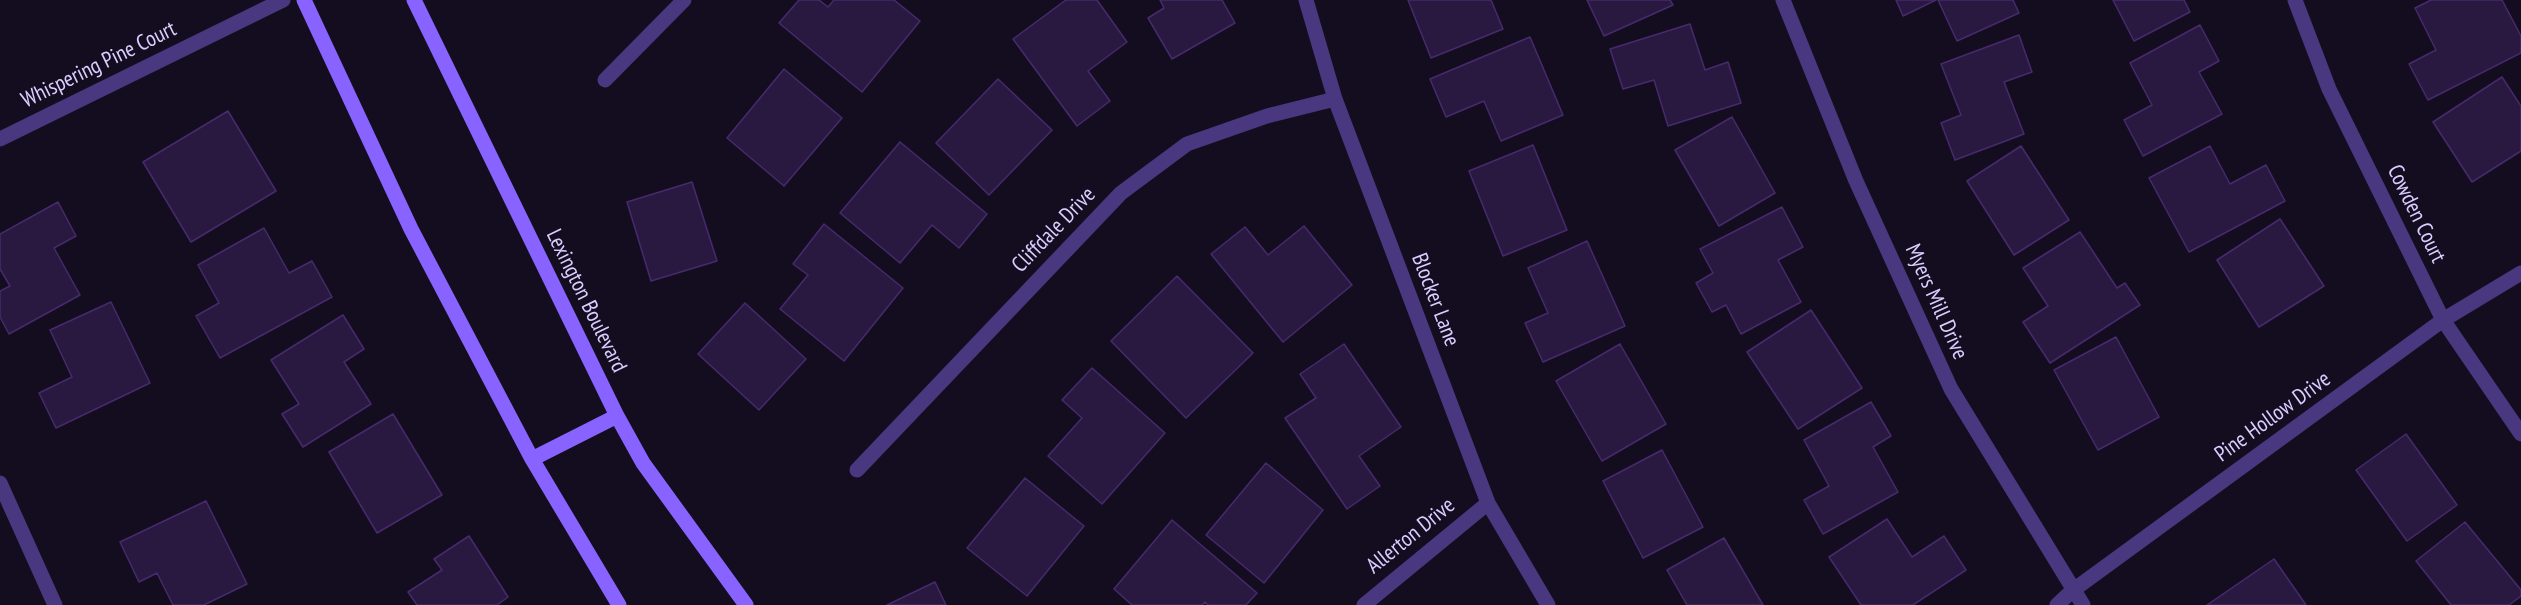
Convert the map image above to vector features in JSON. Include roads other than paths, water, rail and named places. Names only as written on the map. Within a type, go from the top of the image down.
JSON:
[{"type":"street","name":"Whispering Pine Court","points":[[0,139],[283,0]]},
{"type":"street","points":[[304,0],[411,229],[532,459],[619,605]]},
{"type":"street","name":"Lexington Boulevard","points":[[414,0],[617,416],[643,463],[746,605]]},
{"type":"street","points":[[605,80],[684,0]]},
{"type":"street","name":"Blocker Lane","points":[[1306,0],[1335,99],[1488,503],[1548,605]]},
{"type":"street","name":"Myers Mill Drive","points":[[1783,0],[1856,181],[1951,389],[2072,591],[2083,605]]},
{"type":"street","name":"Cowden Court","points":[[2295,0],[2329,89],[2443,320],[2521,434]]},
{"type":"street","name":"Cliffdale Drive","points":[[857,470],[1121,193],[1187,144],[1267,116],[1335,99]]},
{"type":"street","name":"Pine Hollow Drive","points":[[2057,605],[2072,591],[2443,320],[2521,273]]},
{"type":"street","points":[[532,459],[617,416]]},
{"type":"street","points":[[0,483],[55,605]]},
{"type":"street","name":"Allerton Drive","points":[[1364,605],[1488,503]]}]
